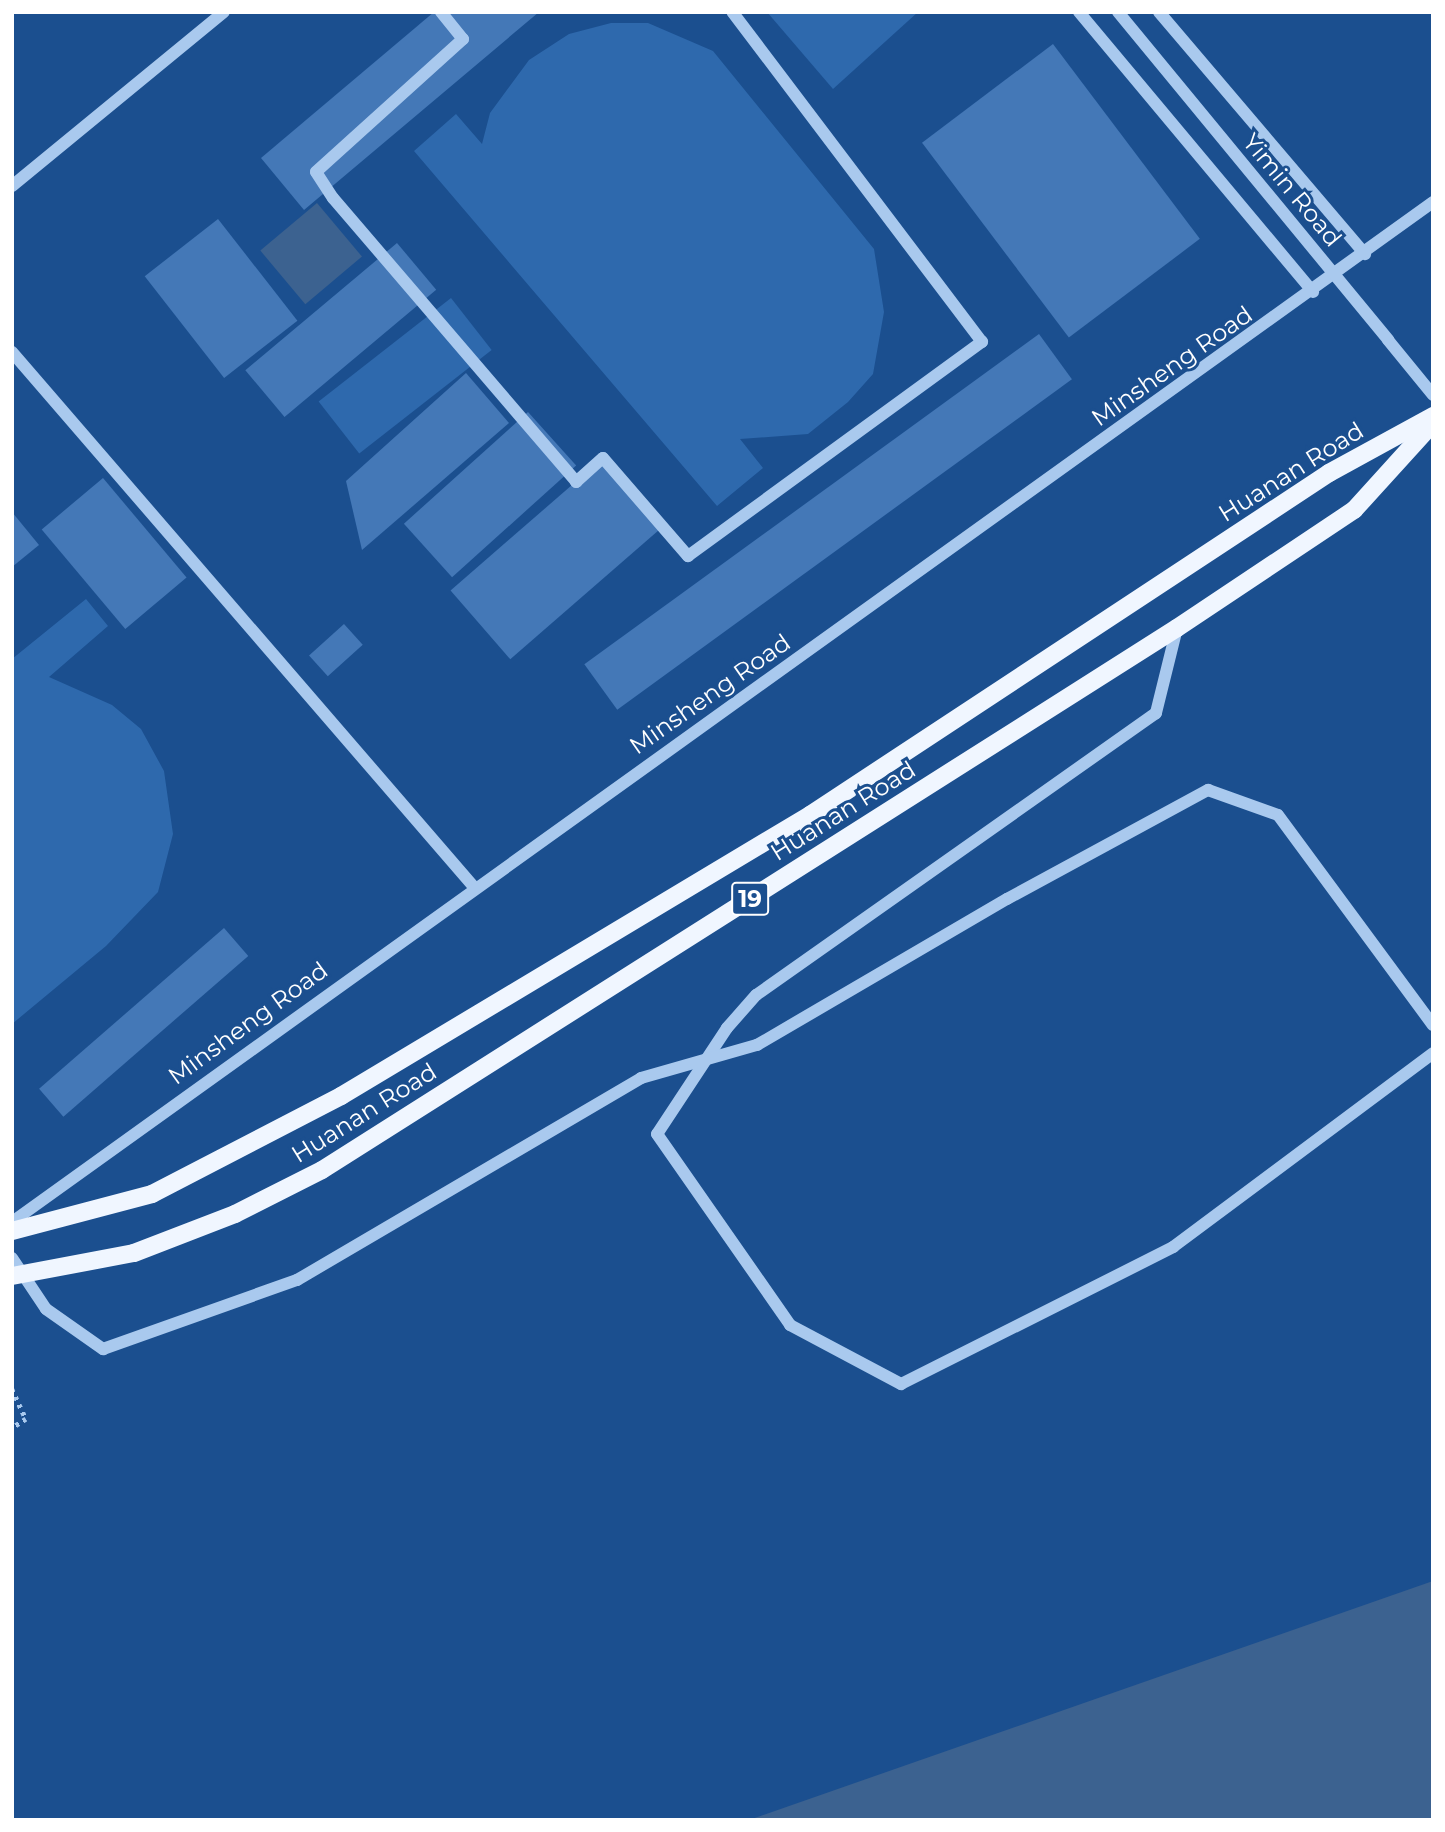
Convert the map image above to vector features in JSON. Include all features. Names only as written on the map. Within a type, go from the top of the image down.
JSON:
[{"type":"main road","name":"Huanan Road","points":[[12,1230],[152,1194],[341,1096],[810,815],[1329,473],[1433,416]]},
{"type":"main road","name":"Huanan Road","points":[[18,1275],[134,1254],[235,1214],[322,1170],[1177,628],[1354,510],[1433,423]]},
{"type":"street","points":[[12,186],[223,12]]},
{"type":"street","points":[[441,12],[463,39],[316,172],[333,198],[576,482],[603,458],[688,556],[982,342],[732,12]]},
{"type":"street","name":"Yimin Road","points":[[1079,12],[1313,292]]},
{"type":"street","name":"Yimin Road","points":[[1118,12],[1433,395]]},
{"type":"street","name":"Yimin Road","points":[[1159,12],[1365,254]]},
{"type":"street","name":"Minsheng Road","points":[[12,1223],[474,887],[1313,292],[1433,202]]},
{"type":"street","points":[[12,352],[474,887]]},
{"type":"street","points":[[1177,628],[1156,713],[756,995],[727,1028],[657,1134],[790,1325],[901,1384],[1173,1247],[1433,1053]]},
{"type":"street","points":[[12,1258],[18,1275],[46,1309],[103,1349],[298,1280],[641,1077],[757,1045],[1007,899],[1208,790],[1278,815],[1433,1025]]},
{"type":"path","points":[[12,1388],[26,1419],[12,1428]]},
{"type":"shaded area","points":[[767,12],[918,12],[833,89]]},
{"type":"shaded area","points":[[611,23],[648,23],[713,51],[874,249],[884,312],[873,374],[848,402],[808,434],[740,439],[763,468],[717,506],[414,151],[456,114],[482,144],[490,113],[529,60],[569,34]]},
{"type":"shaded area","points":[[317,203],[362,257],[305,304],[260,251]]},
{"type":"shaded area","points":[[451,298],[492,350],[359,453],[319,401]]},
{"type":"shaded area","points":[[86,599],[108,626],[49,677],[112,705],[141,729],[164,771],[173,834],[158,892],[106,946],[12,1024],[12,659]]},
{"type":"shaded area","points":[[1433,1581],[1433,1820],[749,1820]]},
{"type":"building","points":[[434,12],[539,12],[304,210],[261,158]]},
{"type":"building","points":[[1053,44],[1200,239],[1069,338],[922,143]]},
{"type":"building","points":[[218,219],[297,321],[224,378],[145,276]]},
{"type":"building","points":[[397,243],[436,290],[285,417],[245,370]]},
{"type":"building","points":[[1039,334],[1072,379],[617,710],[584,664]]},
{"type":"building","points":[[466,373],[509,423],[362,550],[346,481]]},
{"type":"building","points":[[528,412],[576,466],[452,577],[404,524]]},
{"type":"building","points":[[603,458],[663,527],[510,659],[451,591]]},
{"type":"building","points":[[103,478],[187,578],[125,629],[42,529]]},
{"type":"building","points":[[12,512],[39,545],[12,567]]},
{"type":"building","points":[[344,624],[363,645],[328,676],[309,655]]},
{"type":"building","points":[[224,928],[248,956],[63,1117],[39,1089]]}]
